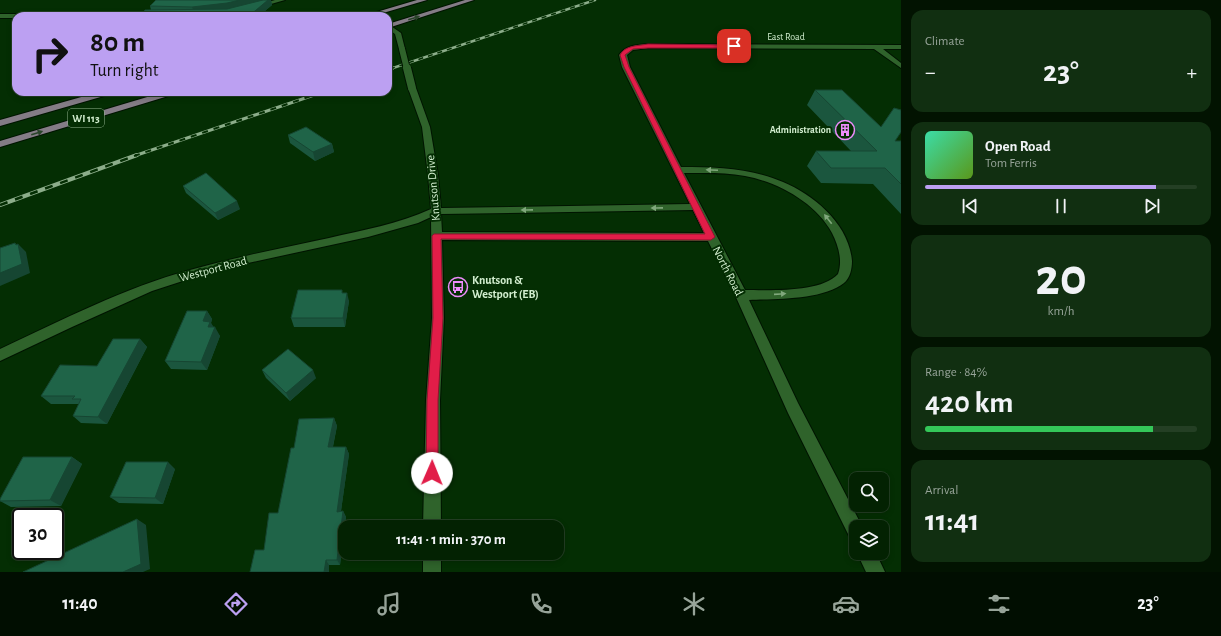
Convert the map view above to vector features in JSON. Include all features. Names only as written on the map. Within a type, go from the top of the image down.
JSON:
[{"type":"main road","points":[[380,12],[424,0]]},
{"type":"main road","points":[[412,11],[451,0]]},
{"type":"main road","points":[[392,25],[471,0]]},
{"type":"main road","points":[[392,20],[401,15]]},
{"type":"main road","name":"WI 113","points":[[0,123],[94,96]]},
{"type":"main road","name":"WI 113","points":[[0,144],[159,96]]},
{"type":"street","points":[[252,7],[282,0]]},
{"type":"street","points":[[0,16],[12,16]]},
{"type":"street","name":"Knutson Drive","points":[[392,29],[398,33],[412,88],[426,127],[433,175],[436,211],[438,318],[433,400],[432,520]]},
{"type":"street","name":"East Road","points":[[670,46],[901,47]]},
{"type":"street","name":"North Road","points":[[670,46],[632,48],[624,52],[623,55],[626,67],[741,295],[793,408],[850,520]]},
{"type":"street","points":[[876,47],[901,66]]},
{"type":"street","points":[[677,170],[730,171],[767,179],[787,187],[815,205],[833,226],[844,248],[847,259],[845,271],[841,280],[830,285],[798,293],[741,295]]},
{"type":"street","points":[[436,211],[696,207]]},
{"type":"street","name":"Westport Road","points":[[0,355],[67,323],[148,288],[190,274],[248,259],[368,233],[414,221],[436,211]]},
{"type":"street","points":[[437,236],[711,237]]},
{"type":"street","points":[[432,560],[432,572]]},
{"type":"street","points":[[870,560],[876,572]]},
{"type":"building","points":[[156,0],[240,0],[192,7],[150,6]]},
{"type":"building","points":[[268,0],[254,12],[143,12],[145,10],[227,9]]},
{"type":"building","points":[[815,90],[842,90],[881,127],[894,108],[901,110],[901,132],[895,141],[901,141],[901,184],[885,168],[831,168],[816,151],[877,151]]},
{"type":"building","points":[[306,127],[332,144],[313,152],[288,135]]},
{"type":"building","points":[[206,173],[237,201],[215,213],[183,186]]},
{"type":"building","points":[[15,243],[16,245],[18,244],[22,264],[0,273],[0,248]]},
{"type":"building","points":[[298,290],[342,290],[342,293],[347,293],[343,318],[291,318]]},
{"type":"building","points":[[187,311],[207,311],[203,321],[210,322],[208,327],[215,327],[201,362],[165,361]]},
{"type":"building","points":[[113,339],[140,339],[98,417],[73,416],[81,399],[72,399],[75,396],[41,396],[60,365],[97,366]]},
{"type":"building","points":[[288,349],[313,370],[286,393],[262,370]]},
{"type":"building","points":[[334,418],[328,447],[346,447],[337,512],[343,511],[342,520],[338,520],[337,560],[326,560],[324,572],[250,572],[255,550],[264,550],[269,513],[278,513],[291,448],[294,448],[299,419]]},
{"type":"building","points":[[23,457],[72,457],[50,500],[0,501]]},
{"type":"building","points":[[126,462],[168,462],[155,498],[110,497]]},
{"type":"building","points":[[137,519],[141,564],[123,572],[23,572],[49,560],[64,560],[64,553]]},
{"type":"railway","points":[[392,68],[595,0]]},
{"type":"railway","points":[[134,156],[311,96]]},
{"type":"railway","points":[[0,205],[137,155]]},
{"type":"place","name":"Administration","points":[[845,130]]},
{"type":"place","name":"Knutson & Westport (EB)","points":[[458,287]]},
{"type":"route","points":[[432,473],[433,400],[438,318],[437,236],[711,237],[626,67],[623,60],[623,55],[624,52],[632,48],[648,46],[734,46]]}]
